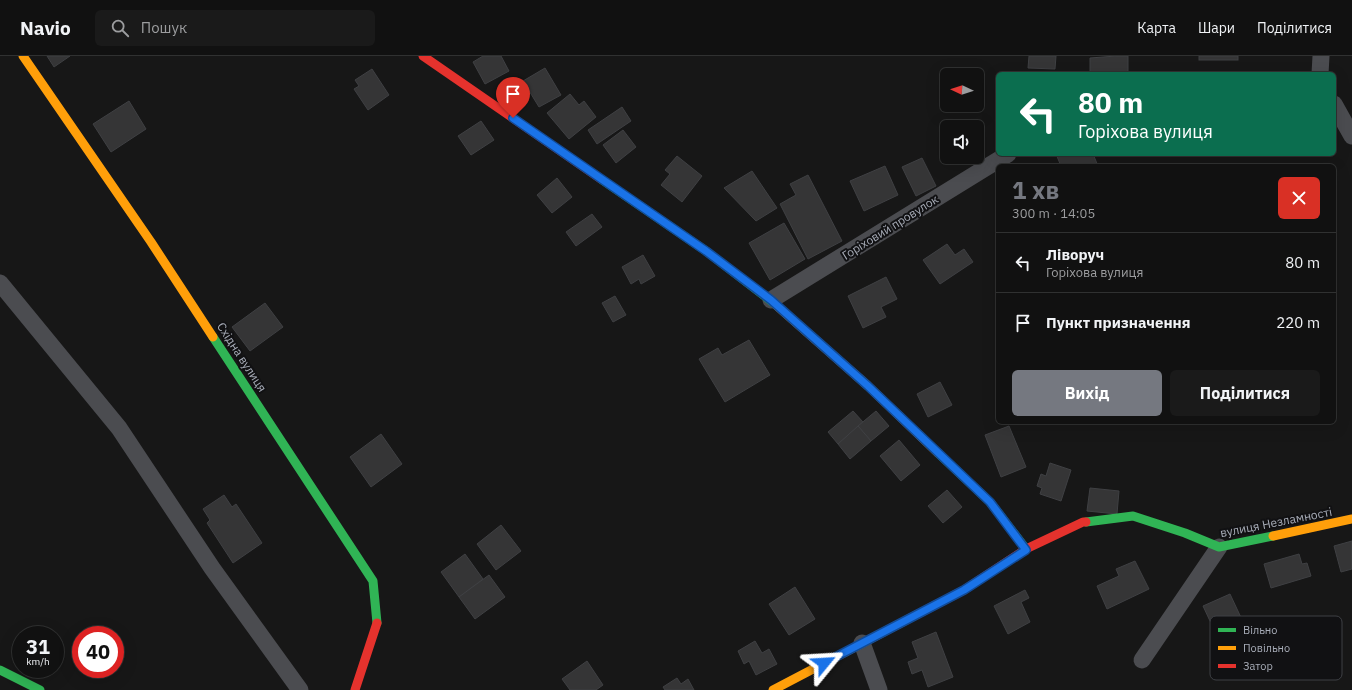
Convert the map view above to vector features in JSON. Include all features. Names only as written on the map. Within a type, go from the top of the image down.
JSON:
[{"type":"street","name":"Східна вулиця","points":[[23,56],[151,242],[373,581],[377,622],[355,690]]},
{"type":"street","points":[[423,56],[706,251],[771,300],[868,386],[990,502],[1026,550]]},
{"type":"street","points":[[1320,72],[1321,56]]},
{"type":"street","points":[[1336,108],[1352,136]]},
{"type":"street","name":"Горіховий провулок","points":[[771,300],[1005,156]]},
{"type":"street","points":[[0,283],[119,428],[212,568],[300,690]]},
{"type":"street","name":"вулиця Незламності","points":[[773,690],[964,590],[1026,550],[1083,522],[1133,516],[1185,533],[1219,547],[1352,519]]},
{"type":"street","points":[[1142,660],[1219,547]]},
{"type":"street","points":[[862,643],[879,690]]},
{"type":"street","points":[[0,670],[17,685],[40,690]]},
{"type":"building","points":[[47,56],[70,56],[54,67]]},
{"type":"building","points":[[483,56],[501,56],[509,71],[485,84],[473,62]]},
{"type":"building","points":[[1029,56],[1056,56],[1055,69],[1028,68]]},
{"type":"building","points":[[1128,56],[1128,72],[1090,72],[1090,58]]},
{"type":"building","points":[[1199,56],[1238,56],[1238,60],[1199,60]]},
{"type":"building","points":[[545,68],[561,95],[539,107],[523,81]]},
{"type":"building","points":[[372,69],[389,95],[368,110],[354,89],[359,86],[355,80]]},
{"type":"building","points":[[570,94],[579,105],[584,101],[596,117],[569,139],[547,113]]},
{"type":"building","points":[[129,101],[146,129],[111,152],[93,124]]},
{"type":"building","points":[[622,107],[631,121],[597,144],[588,130]]},
{"type":"building","points":[[481,121],[494,140],[471,155],[458,136]]},
{"type":"building","points":[[623,130],[636,147],[616,163],[603,145]]},
{"type":"building","points":[[677,156],[702,176],[682,202],[661,185],[670,174],[665,170]]},
{"type":"building","points":[[1057,156],[1094,156],[1097,164],[1060,164]]},
{"type":"building","points":[[922,158],[936,186],[916,196],[902,167]]},
{"type":"building","points":[[885,166],[898,195],[864,211],[850,181]]},
{"type":"building","points":[[752,171],[777,208],[756,221],[724,188]]},
{"type":"building","points":[[808,175],[842,241],[808,259],[780,204],[796,195],[790,184]]},
{"type":"building","points":[[557,178],[572,197],[552,213],[537,195]]},
{"type":"building","points":[[592,214],[602,227],[576,246],[566,232]]},
{"type":"building","points":[[784,223],[805,259],[770,280],[749,243]]},
{"type":"building","points":[[947,244],[955,255],[964,249],[973,262],[940,284],[923,260]]},
{"type":"building","points":[[643,255],[655,276],[641,284],[639,279],[631,284],[622,267]]},
{"type":"building","points":[[886,277],[897,299],[881,307],[886,317],[863,328],[848,296]]},
{"type":"building","points":[[615,296],[626,315],[613,322],[602,303]]},
{"type":"building","points":[[265,303],[283,327],[250,351],[232,327]]},
{"type":"building","points":[[749,340],[770,375],[725,402],[699,359],[718,348],[722,355]]},
{"type":"building","points":[[940,382],[952,405],[928,417],[917,394]]},
{"type":"building","points":[[853,411],[863,422],[838,444],[828,432]]},
{"type":"building","points":[[876,411],[889,426],[871,441],[858,426]]},
{"type":"building","points":[[858,426],[871,441],[850,459],[838,444]]},
{"type":"building","points":[[1009,426],[1026,467],[1001,477],[985,435]]},
{"type":"building","points":[[381,434],[402,464],[371,487],[350,457]]},
{"type":"building","points":[[899,440],[920,465],[901,481],[880,456]]},
{"type":"building","points":[[1050,463],[1071,470],[1061,501],[1040,494],[1042,488],[1037,486],[1041,474],[1046,476]]},
{"type":"building","points":[[1090,488],[1119,491],[1117,514],[1087,511]]},
{"type":"building","points":[[947,490],[962,507],[943,523],[928,506]]},
{"type":"building","points":[[224,495],[232,507],[236,504],[262,543],[233,563],[207,523],[210,520],[203,509]]},
{"type":"building","points":[[501,525],[521,551],[496,570],[477,544]]},
{"type":"building","points":[[1352,541],[1352,569],[1341,572],[1334,546]]},
{"type":"building","points":[[465,554],[483,579],[459,597],[441,572]]},
{"type":"building","points":[[1299,554],[1302,564],[1307,563],[1311,576],[1271,588],[1264,564]]},
{"type":"building","points":[[1135,561],[1149,589],[1107,609],[1097,586],[1119,576],[1116,569]]},
{"type":"building","points":[[489,575],[505,597],[475,619],[459,597]]},
{"type":"building","points":[[795,587],[815,619],[789,635],[769,604]]},
{"type":"building","points":[[1025,590],[1029,598],[1021,602],[1030,622],[1008,634],[994,606]]},
{"type":"building","points":[[1230,594],[1240,616],[1210,616],[1210,621],[1203,606]]},
{"type":"building","points":[[936,632],[953,677],[928,687],[922,670],[912,674],[908,662],[918,658],[912,642]]},
{"type":"building","points":[[755,641],[762,653],[769,649],[777,664],[756,675],[749,661],[744,664],[738,651]]},
{"type":"building","points":[[587,661],[603,685],[596,690],[570,690],[562,679]]},
{"type":"building","points":[[677,678],[681,684],[688,679],[694,690],[665,690],[663,687]]},
{"type":"traffic: fast","points":[[601,179],[706,251],[775,304]]},
{"type":"traffic: fast","points":[[213,337],[373,581],[377,623]]},
{"type":"traffic: fast","points":[[938,453],[990,502],[1026,549]]},
{"type":"traffic: fast","points":[[1086,522],[1133,516],[1185,533],[1219,547],[1273,536]]},
{"type":"traffic: fast","points":[[0,670],[40,690]]},
{"type":"traffic: slow","points":[[23,56],[151,242],[213,337]]},
{"type":"traffic: slow","points":[[775,304],[868,386],[938,453]]},
{"type":"traffic: slow","points":[[1273,536],[1352,519]]},
{"type":"traffic: slow","points":[[773,690],[918,614]]},
{"type":"traffic: jam","points":[[423,56],[601,179]]},
{"type":"traffic: jam","points":[[918,614],[964,590],[1026,549],[1083,522],[1086,522]]},
{"type":"traffic: jam","points":[[355,690],[377,623]]},
{"type":"route","points":[[513,118],[706,251],[771,300],[868,386],[990,502],[1026,550],[964,590],[824,663]]}]
